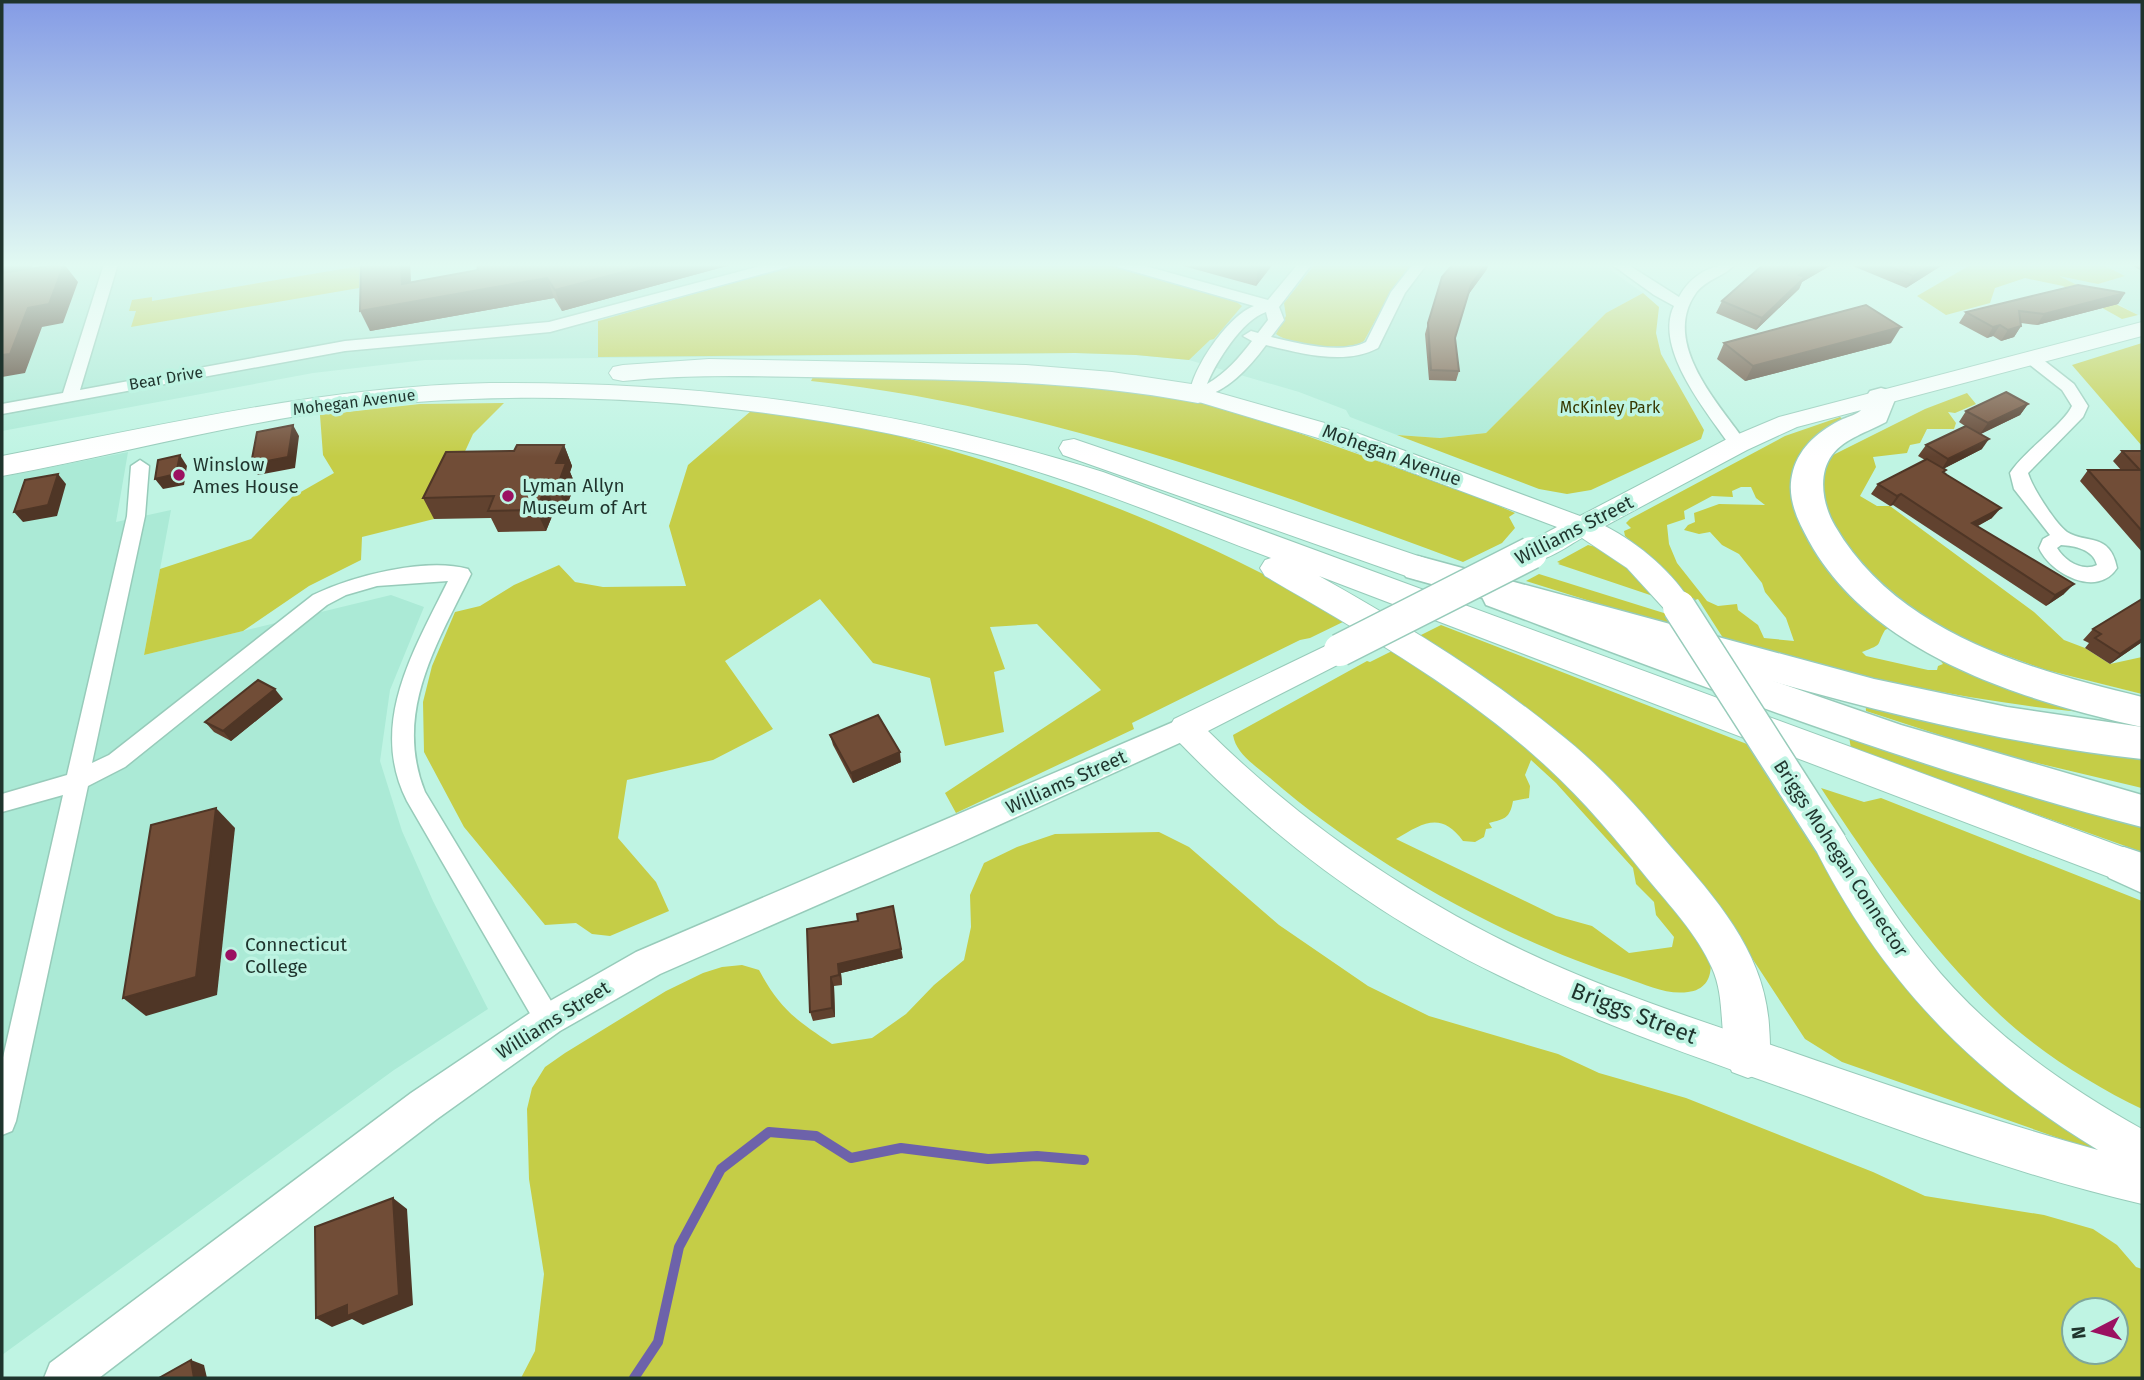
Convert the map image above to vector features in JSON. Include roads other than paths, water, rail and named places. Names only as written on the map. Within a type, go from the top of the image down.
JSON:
[{"type":"highway","points":[[613,375],[707,368],[1013,373],[1112,379],[1198,394]]},
{"type":"highway","points":[[613,375],[786,387],[894,403],[979,421],[1142,469],[1418,568],[1523,594],[1733,657],[1873,694],[2009,724],[2142,743]]},
{"type":"highway","name":"Mohegan Avenue","points":[[2,448],[354,383],[454,376],[613,375]]},
{"type":"highway","name":"Mohegan Avenue","points":[[2,466],[288,410],[369,397],[562,391],[710,398],[825,412],[960,440],[1053,466],[1175,510]]},
{"type":"highway","points":[[1881,397],[1875,415],[1831,438],[1818,451],[1809,469],[1806,486],[1808,505],[1819,531],[1840,563],[1861,585],[1893,611],[1968,656],[2032,682],[2142,712]]},
{"type":"highway","points":[[1175,510],[2136,870]]},
{"type":"highway","points":[[1175,510],[1438,664],[1544,741],[1578,772],[1679,886],[1705,919],[1728,956],[1743,994],[1748,1056]]},
{"type":"main road","name":"Williams Street","points":[[1185,729],[1738,444],[1815,413],[2142,329]]},
{"type":"main road","name":"Mohegan Avenue","points":[[1198,394],[1337,435],[1582,526]]},
{"type":"main road","name":"Briggs Mohegan Connector","points":[[1582,526],[1606,539],[1639,564],[1679,607],[1898,948],[1953,1015],[2002,1060],[2045,1093],[2142,1152]]},
{"type":"main road","points":[[1418,568],[1897,740],[2142,811]]},
{"type":"main road","name":"Briggs Street","points":[[1185,729],[1264,805],[1350,870],[1401,904],[1514,964],[1589,997],[1748,1056],[2031,1153],[2142,1183]]},
{"type":"street","points":[[70,396],[91,328]]},
{"type":"street","name":"Bear Drive","points":[[2,409],[356,345],[535,328]]},
{"type":"street","points":[[1238,328],[1204,369],[1197,386],[1198,394],[1224,383],[1269,328]]},
{"type":"street","points":[[1236,331],[1261,339],[1343,353],[1364,352],[1379,328]]},
{"type":"street","points":[[1677,328],[1683,358],[1695,381],[1738,444]]},
{"type":"street","points":[[2031,358],[2068,387],[2080,406],[2077,413],[2029,459],[2020,473],[2023,489],[2063,539]]},
{"type":"street","points":[[2,1121],[136,516],[140,466]]},
{"type":"street","points":[[2,803],[77,781],[122,758],[301,613],[326,597],[365,581],[390,575],[461,574],[420,664],[409,695],[402,735],[404,768],[412,790],[548,1020]]},
{"type":"street","name":"Williams Street","points":[[65,1378],[424,1106],[548,1020],[648,963],[1185,729]]},
{"type":"waterway","points":[[634,1378],[658,1342],[679,1247],[721,1169],[769,1132],[816,1136],[851,1158],[901,1148],[988,1159],[1037,1156],[1084,1160]]},
{"type":"place","name":"Winslow Ames House","points":[[179,475]]},
{"type":"place","name":"Lyman Allyn Museum of Art","points":[[508,496]]},
{"type":"place","name":"Connecticut College","points":[[231,955]]},
{"type":"park label","name":"McKinley Park","points":[[1610,407]]}]
